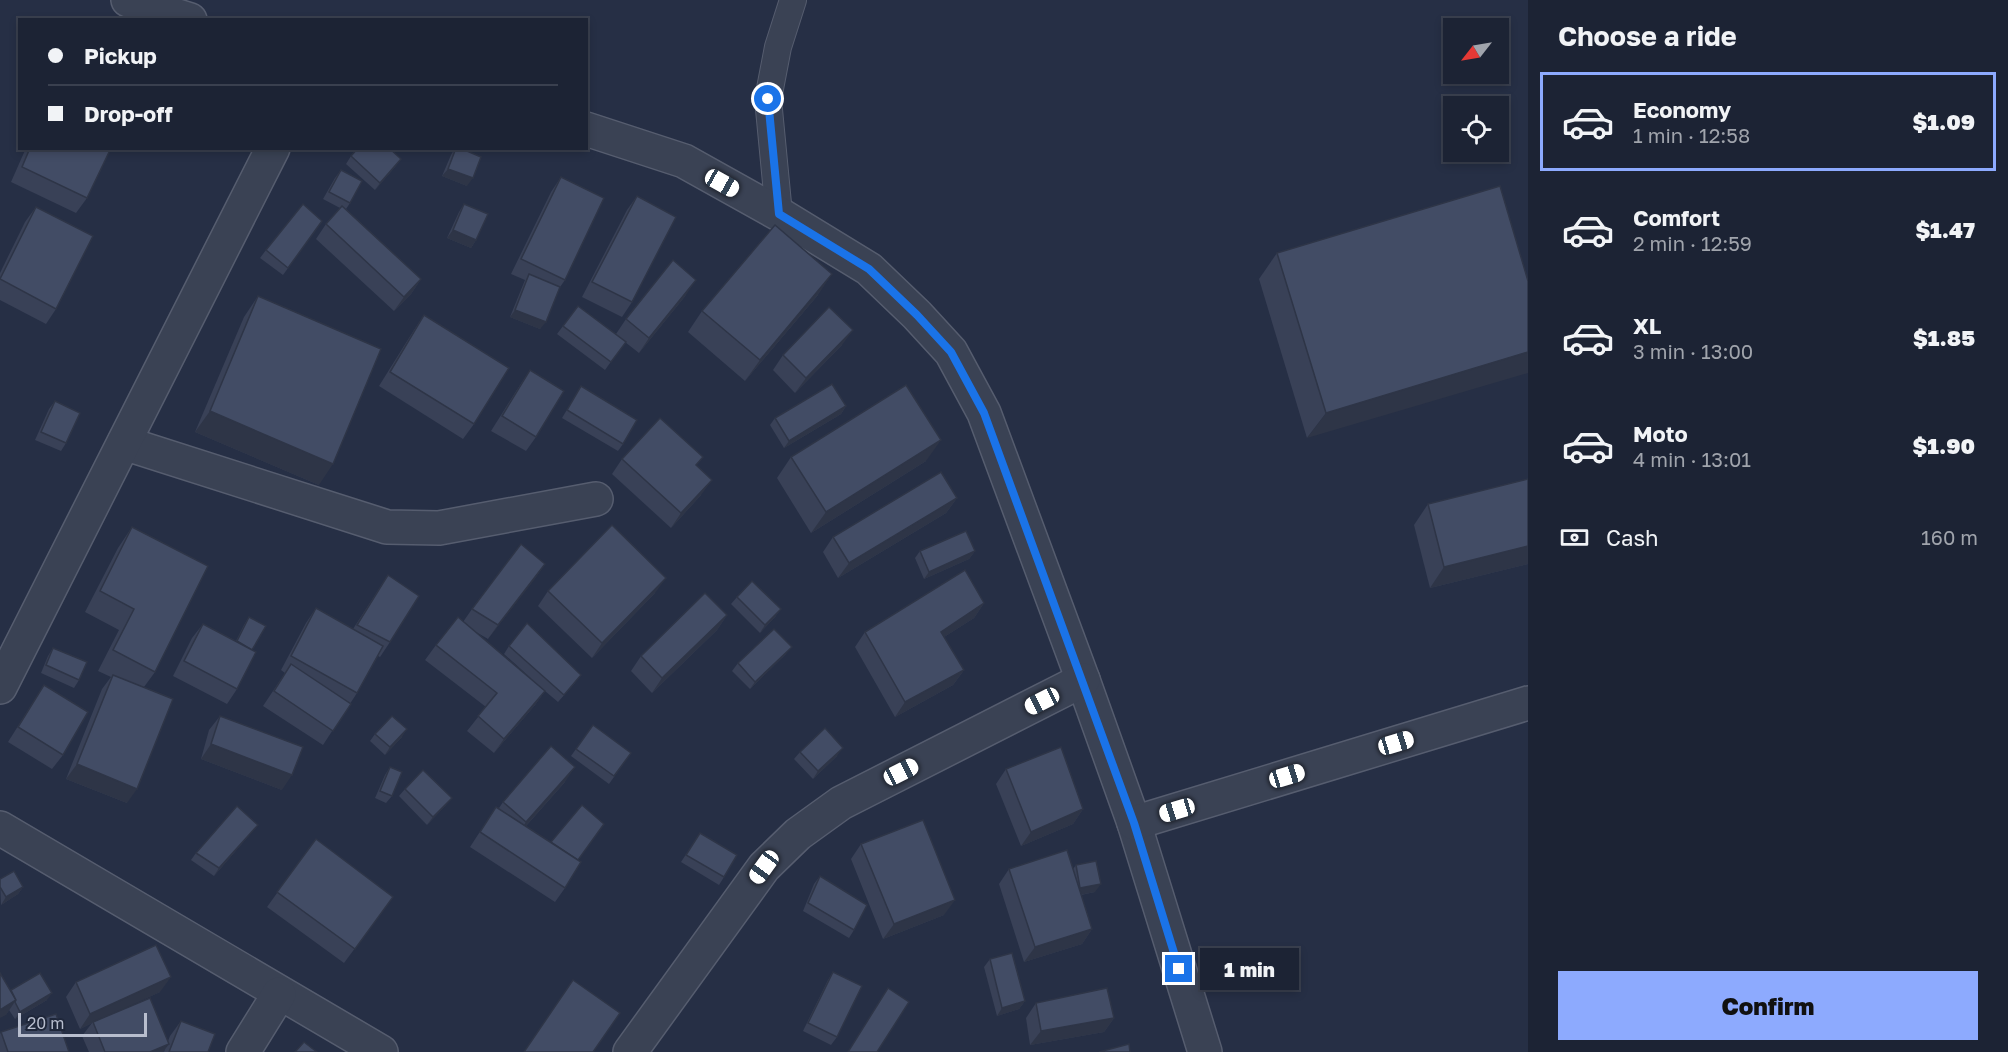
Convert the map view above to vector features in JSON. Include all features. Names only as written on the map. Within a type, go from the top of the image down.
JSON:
[{"type":"street","points":[[128,0],[184,18]]},
{"type":"street","points":[[588,130],[684,161],[779,214],[869,269],[917,315],[951,352],[984,413],[1083,680],[1134,823],[1205,1052]]},
{"type":"street","points":[[0,687],[272,150]]},
{"type":"street","points":[[124,443],[387,527],[439,528],[596,499]]},
{"type":"street","points":[[630,1052],[764,867],[798,834],[841,803],[1083,680]]},
{"type":"street","points":[[1134,823],[1528,703]]},
{"type":"street","points":[[0,828],[381,1052]]},
{"type":"street","points":[[243,1052],[279,993]]},
{"type":"lane","points":[[779,214],[768,99],[778,46],[793,0]]},
{"type":"building","points":[[29,150],[110,150],[87,198],[22,167]]},
{"type":"building","points":[[356,150],[391,150],[401,159],[380,183],[351,156]]},
{"type":"building","points":[[455,150],[465,150],[481,157],[473,178],[448,169]]},
{"type":"building","points":[[341,170],[362,181],[350,203],[329,192]]},
{"type":"building","points":[[561,177],[604,198],[565,280],[521,259]]},
{"type":"building","points":[[1500,186],[1528,281],[1528,352],[1326,413],[1277,253]]},
{"type":"building","points":[[637,196],[676,217],[632,302],[592,282]]},
{"type":"building","points":[[303,204],[322,221],[288,268],[266,250]]},
{"type":"building","points":[[464,204],[488,214],[476,240],[453,230]]},
{"type":"building","points":[[342,206],[421,279],[404,297],[326,224]]},
{"type":"building","points":[[36,207],[93,236],[56,309],[0,279]]},
{"type":"building","points":[[775,225],[832,274],[760,360],[702,311]]},
{"type":"building","points":[[673,260],[696,280],[649,338],[626,319]]},
{"type":"building","points":[[529,274],[560,287],[546,322],[515,310]]},
{"type":"building","points":[[258,296],[381,349],[333,464],[210,411]]},
{"type":"building","points":[[578,306],[626,342],[611,362],[563,326]]},
{"type":"building","points":[[829,307],[853,330],[806,378],[783,355]]},
{"type":"building","points":[[424,315],[509,368],[474,424],[390,372]]},
{"type":"building","points":[[530,370],[564,391],[536,437],[502,416]]},
{"type":"building","points":[[832,384],[846,406],[789,441],[775,418]]},
{"type":"building","points":[[906,385],[941,440],[826,512],[791,457]]},
{"type":"building","points":[[581,386],[637,420],[623,444],[567,410]]},
{"type":"building","points":[[55,401],[80,413],[66,443],[41,432]]},
{"type":"building","points":[[660,418],[703,457],[696,465],[712,480],[681,513],[622,459]]},
{"type":"building","points":[[941,472],[957,498],[849,563],[833,537]]},
{"type":"building","points":[[1528,479],[1528,546],[1444,567],[1428,504]]},
{"type":"building","points":[[612,525],[666,578],[602,643],[548,591]]},
{"type":"building","points":[[132,527],[208,566],[155,672],[113,650],[134,609],[100,591]]},
{"type":"building","points":[[966,531],[975,551],[929,572],[920,551]]},
{"type":"building","points":[[521,544],[545,564],[498,625],[472,609]]},
{"type":"building","points":[[965,570],[984,603],[941,632],[964,670],[905,702],[865,632]]},
{"type":"building","points":[[388,575],[419,596],[390,642],[357,625]]},
{"type":"building","points":[[752,581],[781,609],[765,625],[737,597]]},
{"type":"building","points":[[705,593],[727,615],[662,678],[641,656]]},
{"type":"building","points":[[316,608],[383,646],[357,693],[291,656]]},
{"type":"building","points":[[249,617],[266,626],[252,650],[237,641]]},
{"type":"building","points":[[458,617],[545,691],[504,739],[478,716],[497,693],[436,645]]},
{"type":"building","points":[[527,623],[581,675],[564,695],[509,646]]},
{"type":"building","points":[[203,624],[256,652],[237,689],[184,661]]},
{"type":"building","points":[[774,629],[792,647],[755,682],[738,663]]},
{"type":"building","points":[[53,648],[87,662],[79,680],[46,665]]},
{"type":"building","points":[[291,664],[351,704],[333,731],[274,691]]},
{"type":"building","points":[[113,675],[173,699],[137,789],[77,764]]},
{"type":"building","points":[[44,685],[88,712],[63,755],[18,727]]},
{"type":"building","points":[[220,716],[303,747],[292,775],[211,744]]},
{"type":"building","points":[[392,716],[407,729],[390,747],[375,734]]},
{"type":"building","points":[[593,725],[631,753],[614,776],[576,749]]},
{"type":"building","points":[[825,728],[843,748],[818,771],[800,752]]},
{"type":"building","points":[[551,746],[575,767],[526,822],[503,802]]},
{"type":"building","points":[[1061,747],[1083,809],[1031,832],[1006,769]]},
{"type":"building","points":[[390,767],[402,772],[392,796],[380,791]]},
{"type":"building","points":[[423,770],[452,798],[433,817],[405,789]]},
{"type":"building","points":[[582,805],[604,824],[578,860],[551,842]]},
{"type":"building","points":[[237,806],[258,825],[219,868],[196,853]]},
{"type":"building","points":[[496,807],[581,862],[565,888],[480,832]]},
{"type":"building","points":[[923,820],[955,900],[894,924],[861,844]]},
{"type":"building","points":[[700,833],[737,855],[724,877],[686,855]]},
{"type":"building","points":[[316,839],[393,897],[355,949],[277,892]]},
{"type":"building","points":[[1067,850],[1092,929],[1035,947],[1009,869]]},
{"type":"building","points":[[1096,861],[1101,884],[1080,888],[1076,865]]},
{"type":"building","points":[[14,871],[23,887],[6,897],[0,887],[0,879]]},
{"type":"building","points":[[820,876],[867,905],[854,930],[808,903]]},
{"type":"building","points":[[156,945],[171,977],[90,1014],[76,982]]},
{"type":"building","points":[[1012,953],[1025,1001],[1002,1008],[990,959]]},
{"type":"building","points":[[833,972],[862,986],[837,1037],[808,1023]]},
{"type":"building","points":[[0,973],[16,1000],[0,1010]]},
{"type":"building","points":[[40,973],[52,993],[20,1012],[11,990]]},
{"type":"building","points":[[573,980],[620,1013],[593,1052],[524,1052]]},
{"type":"building","points":[[888,988],[909,1002],[877,1052],[848,1052]]},
{"type":"building","points":[[1107,988],[1114,1018],[1041,1031],[1036,1003]]},
{"type":"building","points":[[150,998],[169,1044],[150,1052],[105,1052],[93,1022]]},
{"type":"building","points":[[56,1014],[69,1052],[8,1052],[1,1032]]},
{"type":"building","points":[[181,1021],[215,1034],[208,1052],[169,1052]]},
{"type":"building","points":[[304,1042],[317,1052],[295,1052]]},
{"type":"building","points":[[1129,1044],[1130,1052],[1099,1052]]},
{"type":"route","points":[[768,99],[779,214],[869,269],[917,315],[951,352],[984,413],[1134,823],[1179,969]]}]
